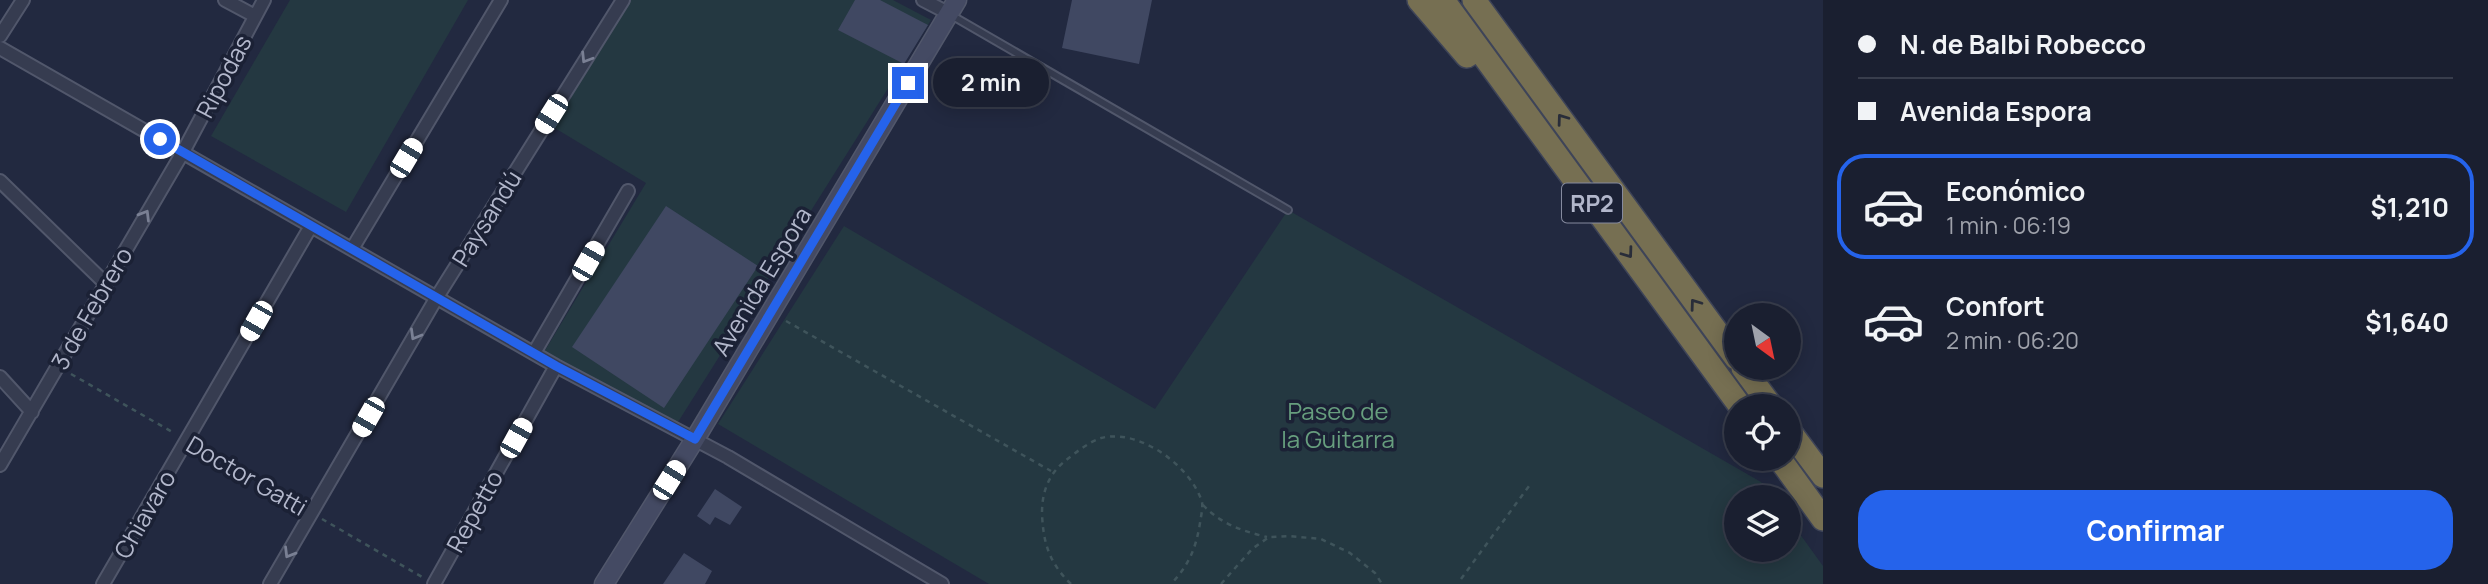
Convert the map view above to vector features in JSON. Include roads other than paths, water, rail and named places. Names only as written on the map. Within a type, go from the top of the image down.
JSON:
[{"type":"highway","points":[[1419,0],[1571,174]]},
{"type":"highway","name":"RP2","points":[[1443,0],[1731,394]]},
{"type":"highway","name":"RP2","points":[[1474,0],[1724,342]]},
{"type":"highway","points":[[1801,446],[1823,476]]},
{"type":"highway","points":[[1788,471],[1823,519]]},
{"type":"main road","name":"Avenida Espora","points":[[604,584],[695,439],[953,7]]},
{"type":"street","points":[[0,36],[23,0]]},
{"type":"street","points":[[225,0],[255,16]]},
{"type":"street","name":"Ripodas","points":[[183,152],[264,0]]},
{"type":"street","points":[[352,249],[501,0]]},
{"type":"street","name":"Paysandú","points":[[270,584],[437,297],[623,0]]},
{"type":"street","points":[[923,0],[953,7]]},
{"type":"street","points":[[0,48],[556,366],[728,457],[942,584]]},
{"type":"street","name":"3 de Febrero","points":[[0,465],[183,152]]},
{"type":"street","points":[[0,181],[105,283]]},
{"type":"street","points":[[534,353],[628,191]]},
{"type":"street","name":"Chiavaro","points":[[103,584],[311,226]]},
{"type":"street","name":"Repetto","points":[[434,584],[556,366]]},
{"type":"street","points":[[0,377],[32,412]]},
{"type":"lane","points":[[953,7],[1288,210]]},
{"type":"park label","name":"Paseo de la Guitarra","points":[[1338,424]]}]
